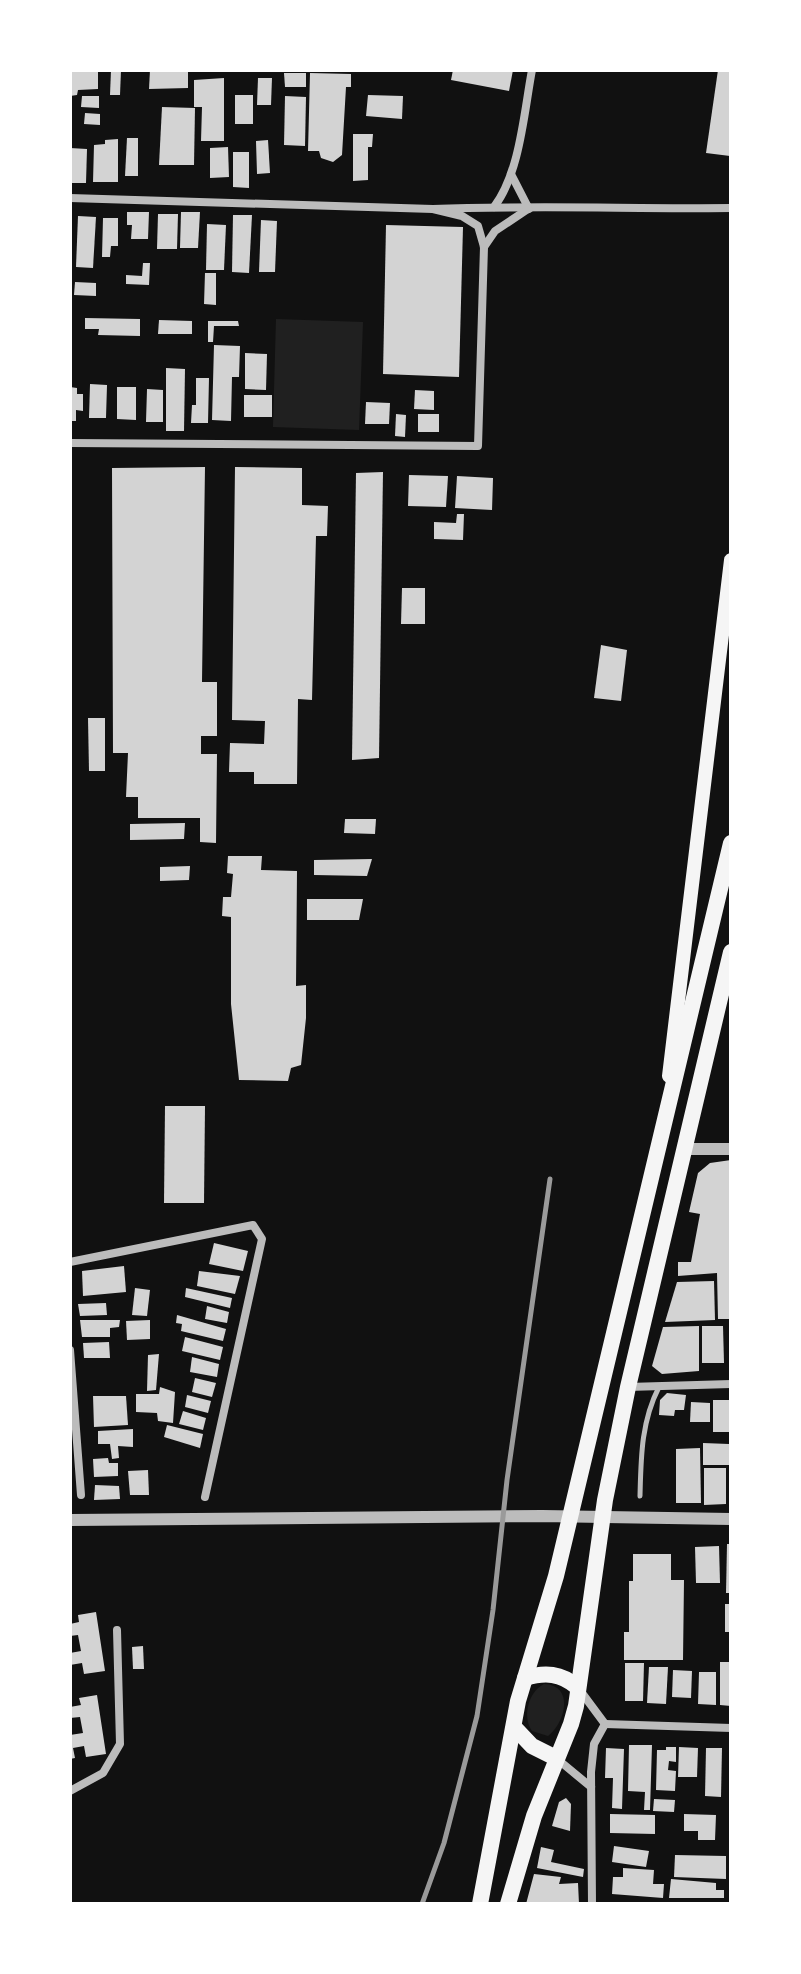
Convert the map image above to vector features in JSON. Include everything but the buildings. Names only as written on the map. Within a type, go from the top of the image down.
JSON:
[{"type":"main road","points":[[665,1110],[731,560]]},
{"type":"main road","points":[[480,1904],[525,1678],[556,1576],[731,843]]},
{"type":"main road","points":[[508,1904],[519,1862],[571,1724],[605,1500],[628,1387],[731,952]]},
{"type":"main road","points":[[525,1678],[539,1674],[560,1675],[577,1687]]},
{"type":"main road","points":[[514,1727],[532,1746],[556,1758]]},
{"type":"street","points":[[494,207],[504,193],[511,174],[532,70]]},
{"type":"street","points":[[511,174],[529,209]]},
{"type":"street","points":[[70,198],[433,209],[731,208]]},
{"type":"street","points":[[70,443],[478,446],[484,247],[478,226],[462,216],[433,209]]},
{"type":"street","points":[[484,247],[495,231],[529,209]]},
{"type":"street","points":[[686,1149],[731,1149]]},
{"type":"street","points":[[70,1262],[253,1225],[262,1239],[205,1497]]},
{"type":"street","points":[[70,1350],[81,1495]]},
{"type":"street","points":[[628,1387],[731,1384]]},
{"type":"street","points":[[70,1520],[542,1516],[731,1519]]},
{"type":"street","points":[[70,1791],[103,1773],[120,1744],[117,1630]]},
{"type":"street","points":[[577,1687],[605,1724]]},
{"type":"street","points":[[605,1724],[731,1728]]},
{"type":"street","points":[[592,1904],[591,1787],[594,1744],[605,1724]]},
{"type":"street","points":[[556,1758],[591,1787]]},
{"type":"lane","points":[[640,1496],[641,1440],[651,1402],[659,1386]]},
{"type":"shaded area","points":[[276,319],[363,322],[359,430],[273,427]]},
{"type":"shaded area","points":[[544,1684],[560,1691],[564,1705],[559,1722],[548,1736],[532,1731],[527,1719],[528,1705],[534,1693]]},
{"type":"railway","points":[[422,1904],[444,1843],[477,1716],[550,1179]]}]
